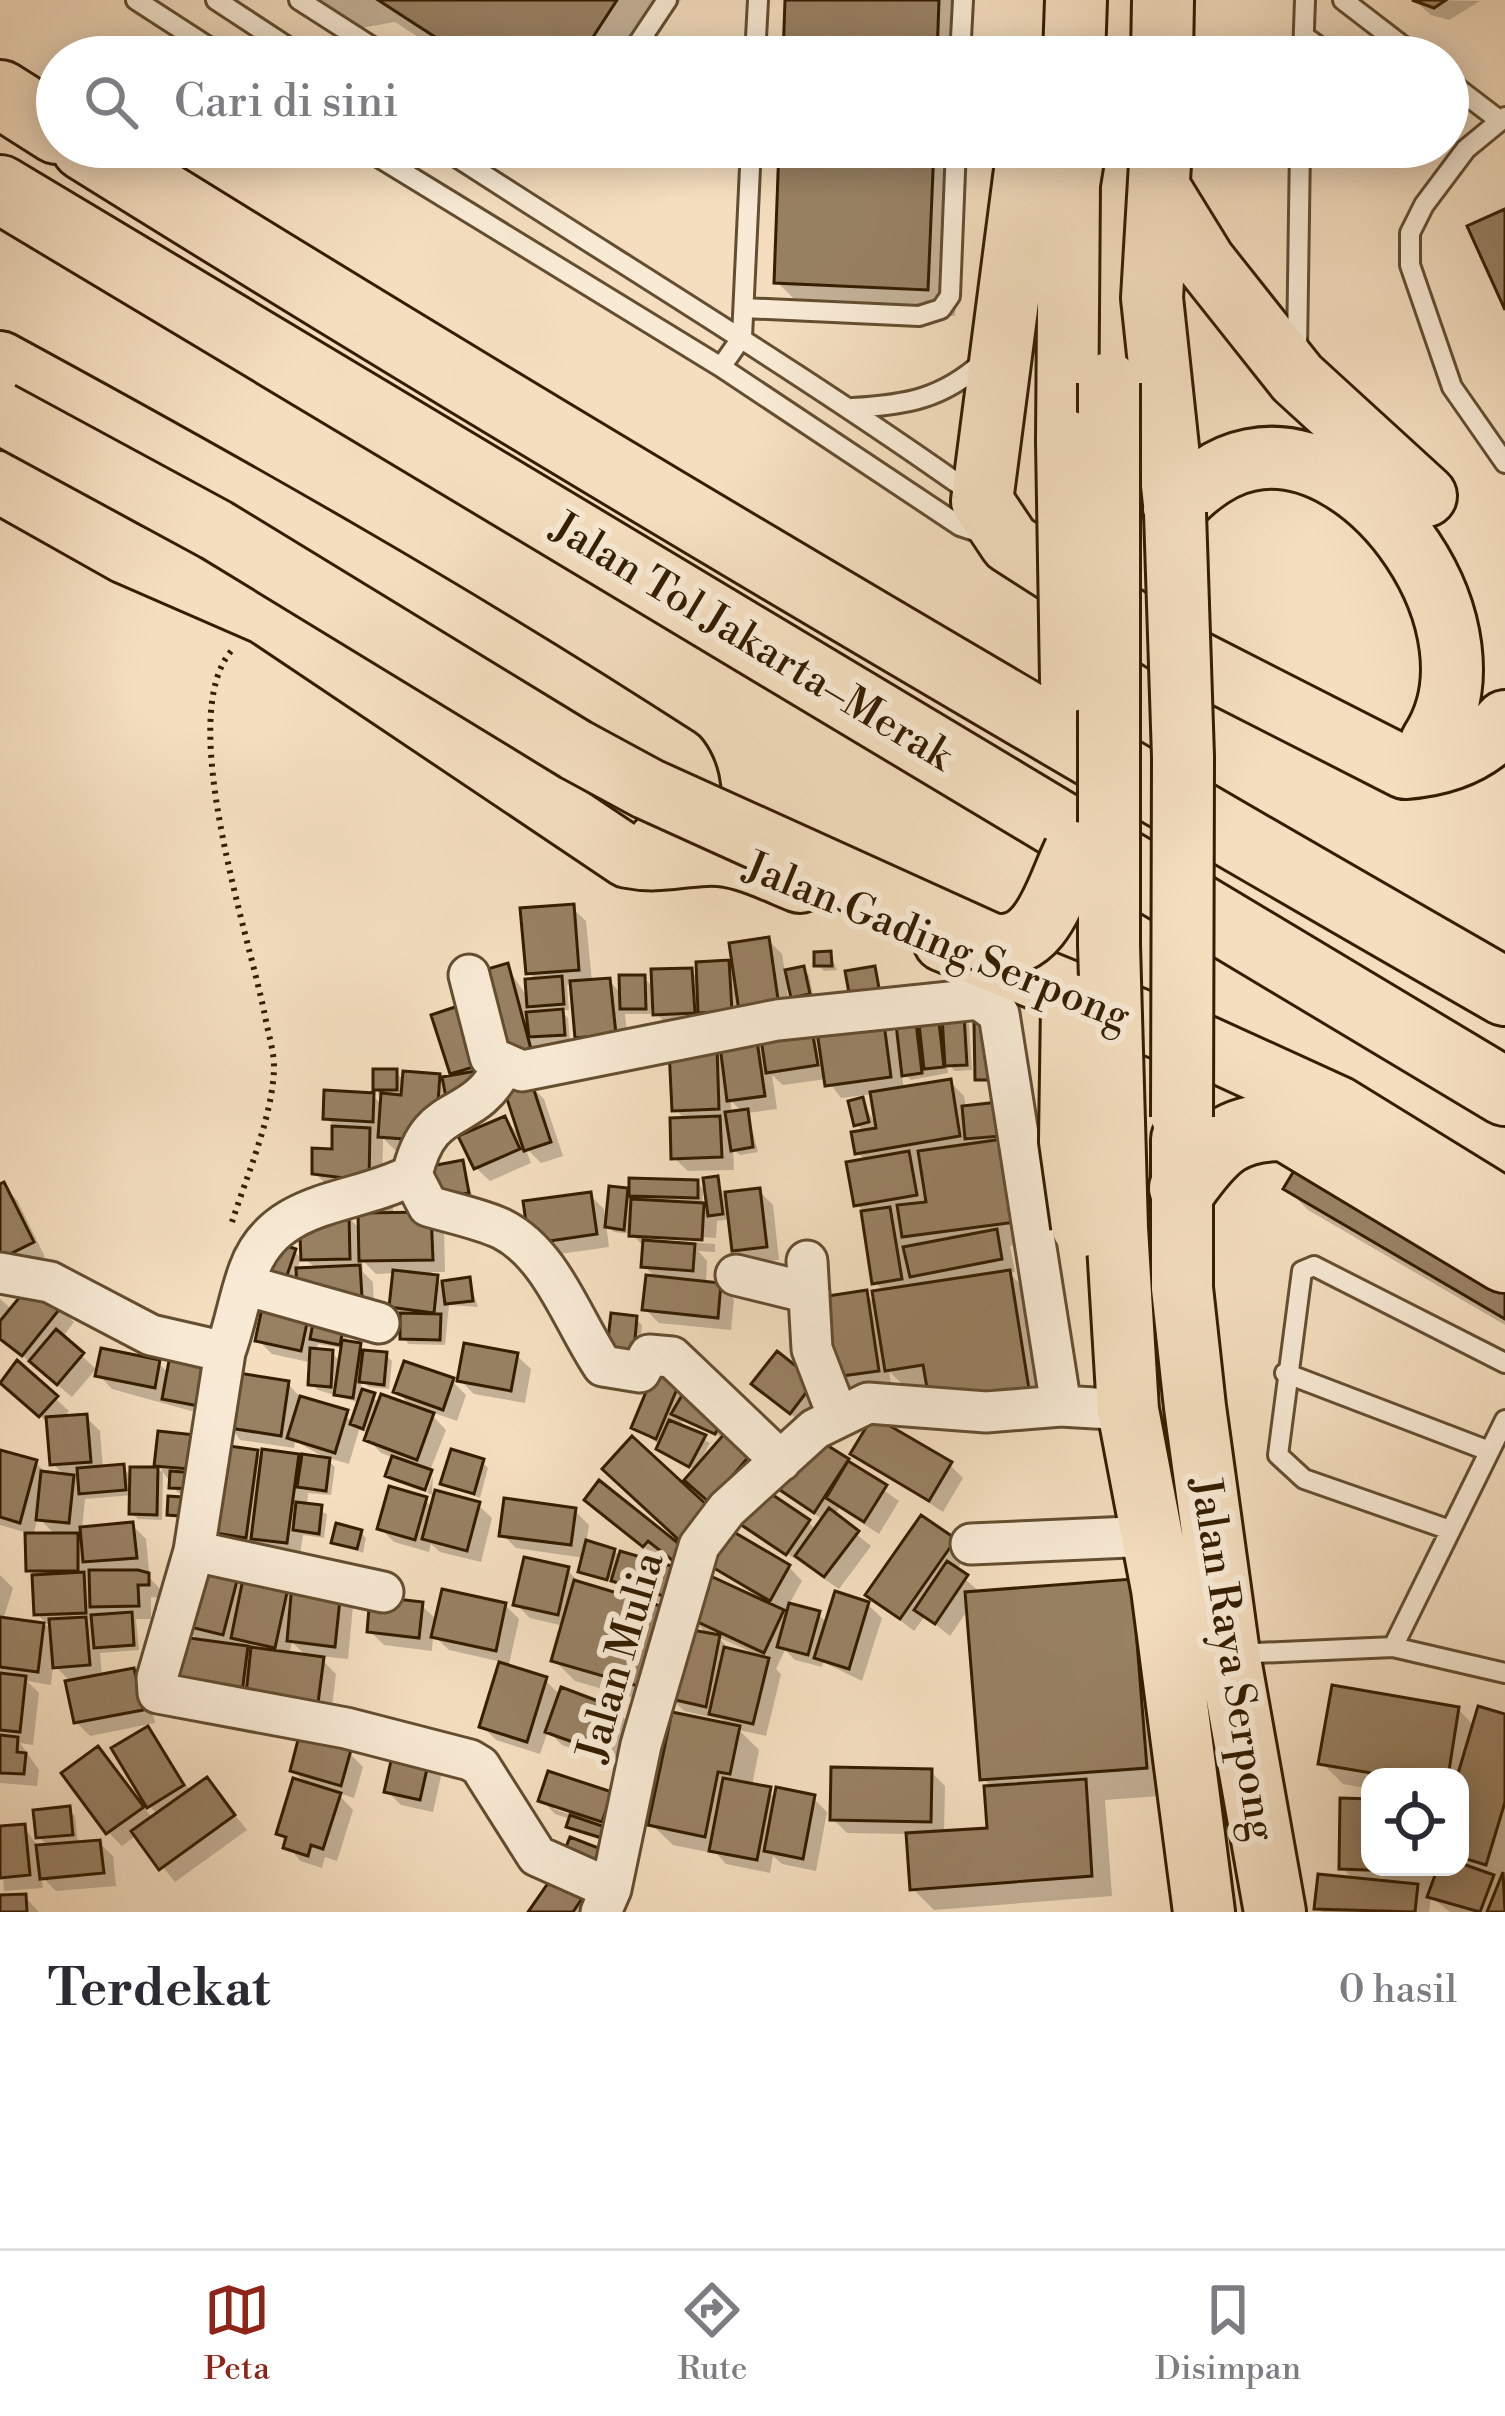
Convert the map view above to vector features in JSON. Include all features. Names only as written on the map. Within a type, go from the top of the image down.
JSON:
[{"type":"highway","points":[[0,94],[36,117]]},
{"type":"highway","name":"Jalan Tol Jakarta–Merak","points":[[119,168],[480,393],[926,659],[1505,992]]},
{"type":"highway","name":"Jalan Tol Jakarta–Merak","points":[[0,189],[1505,1092]]},
{"type":"highway","points":[[1183,1188],[1224,1137],[1253,1126],[1286,1127],[1505,1259]]},
{"type":"main road","points":[[1162,36],[1163,0]]},
{"type":"main road","points":[[1054,168],[1001,345],[996,522],[1195,661],[1405,768],[1431,766],[1470,752],[1505,721]]},
{"type":"main road","points":[[1064,168],[1070,184],[1074,852],[1070,1141],[1114,1239]]},
{"type":"main road","points":[[1074,168],[1095,189],[1102,209],[1138,407]]},
{"type":"main road","points":[[1161,168],[1205,262],[1297,378],[1472,538]]},
{"type":"main road","points":[[1114,1239],[1134,985],[1138,407],[1142,320],[1153,298],[1161,168]]},
{"type":"main road","points":[[0,362],[247,496],[539,670],[677,759],[690,776],[693,798],[681,820],[669,839],[651,846],[551,809]]},
{"type":"main road","name":"Jalan Raya Serpong","points":[[1138,407],[1174,511],[1184,825],[1182,1288],[1229,1654],[1275,1912]]},
{"type":"main road","name":"Jalan Gading Serpong","points":[[0,412],[216,530],[648,789],[991,944],[1010,948],[1027,940],[1074,852]]},
{"type":"main road","points":[[1174,511],[1228,466],[1256,458],[1309,461],[1413,519],[1453,555],[1484,610],[1491,656],[1481,692],[1457,723],[1425,746],[1366,749]]},
{"type":"main road","name":"Jalan Gading Serpong","points":[[0,482],[125,553],[266,614],[628,857],[662,864],[704,855],[737,857],[1204,1046],[1338,1107],[1505,1210]]},
{"type":"main road","name":"Jalan Raya Serpong","points":[[1114,1239],[1129,1410],[1157,1563],[1204,1912]]},
{"type":"main road","name":"Jalan Raya Serpong","points":[[1114,1239],[1154,1312],[1196,1406]]},
{"type":"street","points":[[469,975],[490,1057],[503,1067],[522,1071],[777,1020],[979,999],[989,1003],[999,1014],[1061,1406]]},
{"type":"street","points":[[503,1067],[487,1098],[438,1121],[419,1142],[412,1175],[428,1206],[503,1229],[551,1273],[572,1320],[603,1366],[640,1372],[650,1355],[672,1358],[781,1461]]},
{"type":"street","points":[[412,1175],[280,1222],[247,1276],[225,1352],[194,1551],[154,1688],[158,1693],[346,1728],[470,1760],[480,1766],[537,1856],[606,1901]]},
{"type":"street","points":[[0,1273],[60,1286],[152,1335],[225,1352]]},
{"type":"street","points":[[736,1275],[808,1277],[812,1349],[838,1418]]},
{"type":"street","points":[[247,1276],[379,1322]]},
{"type":"street","name":"Jalan Mulia","points":[[606,1901],[641,1744],[699,1546],[727,1509],[815,1429],[868,1403],[986,1412],[1061,1406],[1129,1410]]},
{"type":"street","points":[[970,1544],[1157,1563]]},
{"type":"street","points":[[194,1551],[382,1592]]},
{"type":"lane","points":[[136,0],[192,36]]},
{"type":"lane","points":[[215,0],[271,36]]},
{"type":"lane","points":[[299,0],[355,36]]},
{"type":"lane","points":[[643,36],[667,0]]},
{"type":"lane","points":[[756,36],[758,0]]},
{"type":"lane","points":[[961,36],[963,0]]},
{"type":"lane","points":[[1304,36],[1305,0]]},
{"type":"lane","points":[[1343,0],[1390,36]]},
{"type":"lane","points":[[1469,95],[1502,118],[1469,146]]},
{"type":"lane","points":[[396,168],[722,367],[960,526],[996,522]]},
{"type":"lane","points":[[473,168],[852,408],[996,522]]},
{"type":"lane","points":[[722,367],[742,337],[750,168]]},
{"type":"lane","points":[[744,308],[919,316],[941,309],[950,296],[955,168]]},
{"type":"lane","points":[[1297,378],[1300,168]]},
{"type":"lane","points":[[1452,168],[1410,233],[1410,266],[1452,387],[1505,463]]},
{"type":"lane","points":[[852,408],[913,405],[956,387],[1001,345]]},
{"type":"lane","points":[[1450,1530],[1304,1480],[1284,1467],[1278,1455],[1277,1427],[1302,1271],[1314,1266],[1505,1363]]},
{"type":"lane","points":[[1285,1373],[1490,1451]]},
{"type":"lane","points":[[1393,1647],[1505,1420]]},
{"type":"lane","points":[[1229,1654],[1393,1647],[1505,1672]]},
{"type":"path","points":[[247,1276],[228,1234],[275,1069],[251,946],[221,833],[209,752],[221,662],[266,614]]},
{"type":"building","points":[[378,0],[617,0],[594,36],[434,36]]},
{"type":"building","points":[[785,0],[939,0],[938,36],[784,36]]},
{"type":"building","points":[[1412,0],[1446,0],[1434,8]]},
{"type":"building","points":[[778,168],[933,168],[928,290],[774,283]]},
{"type":"building","points":[[1505,209],[1505,310],[1467,226]]},
{"type":"building","points":[[574,904],[579,970],[526,974],[520,908]]},
{"type":"building","points":[[769,937],[779,1006],[739,1011],[729,943]]},
{"type":"building","points":[[831,951],[832,966],[814,966],[814,952]]},
{"type":"building","points":[[729,960],[732,1011],[698,1013],[696,962]]},
{"type":"building","points":[[508,963],[531,1049],[492,1059],[470,974]]},
{"type":"building","points":[[804,966],[810,994],[791,998],[785,970]]},
{"type":"building","points":[[875,966],[881,999],[851,1004],[845,971]]},
{"type":"building","points":[[692,968],[695,1013],[653,1015],[651,969]]},
{"type":"building","points":[[619,975],[645,975],[646,1009],[620,1009]]},
{"type":"building","points":[[562,976],[564,1004],[527,1007],[525,979]]},
{"type":"building","points":[[610,978],[616,1034],[575,1038],[570,981]]},
{"type":"building","points":[[464,1004],[484,1064],[450,1074],[431,1015]]},
{"type":"building","points":[[563,1009],[565,1035],[529,1037],[526,1012]]},
{"type":"building","points":[[938,1013],[944,1067],[924,1069],[918,1015]]},
{"type":"building","points":[[915,1014],[922,1073],[902,1076],[895,1016]]},
{"type":"building","points":[[964,1015],[967,1065],[945,1066],[942,1016]]},
{"type":"building","points":[[883,1016],[891,1077],[825,1086],[816,1025]]},
{"type":"building","points":[[974,1023],[997,1023],[999,1080],[975,1080]]},
{"type":"building","points":[[811,1024],[818,1065],[766,1073],[760,1031]]},
{"type":"building","points":[[756,1034],[765,1096],[727,1101],[719,1038]]},
{"type":"building","points":[[717,1047],[719,1109],[672,1111],[669,1049]]},
{"type":"building","points":[[373,1069],[397,1069],[397,1090],[373,1090]]},
{"type":"building","points":[[481,1070],[447,1102],[442,1077]]},
{"type":"building","points":[[403,1071],[440,1074],[437,1117],[418,1140],[378,1137],[381,1093],[401,1095]]},
{"type":"building","points":[[951,1079],[960,1136],[855,1154],[851,1132],[876,1128],[870,1092]]},
{"type":"building","points":[[531,1081],[551,1142],[524,1151],[504,1090]]},
{"type":"building","points":[[324,1090],[374,1093],[373,1122],[323,1119]]},
{"type":"building","points":[[863,1097],[869,1122],[854,1126],[848,1101]]},
{"type":"building","points":[[999,1102],[1002,1136],[965,1139],[962,1106]]},
{"type":"building","points":[[748,1109],[753,1147],[731,1151],[725,1112]]},
{"type":"building","points":[[505,1116],[520,1149],[474,1169],[458,1136]]},
{"type":"building","points":[[720,1116],[722,1157],[671,1159],[670,1118]]},
{"type":"building","points":[[332,1126],[370,1128],[369,1181],[312,1174],[312,1148],[332,1149]]},
{"type":"building","points":[[1003,1139],[1016,1222],[902,1237],[897,1205],[926,1202],[918,1151]]},
{"type":"building","points":[[909,1151],[917,1195],[854,1206],[846,1162]]},
{"type":"building","points":[[1301,1159],[1505,1278],[1505,1319],[1283,1189]]},
{"type":"building","points":[[463,1160],[469,1193],[431,1199],[426,1167]]},
{"type":"building","points":[[718,1176],[723,1214],[708,1216],[703,1178]]},
{"type":"building","points":[[629,1178],[698,1180],[698,1198],[629,1196]]},
{"type":"building","points":[[4,1182],[34,1242],[0,1259],[0,1184]]},
{"type":"building","points":[[609,1186],[628,1188],[624,1230],[605,1227]]},
{"type":"building","points":[[760,1188],[767,1247],[732,1251],[725,1192]]},
{"type":"building","points":[[591,1192],[597,1234],[529,1244],[523,1201]]},
{"type":"building","points":[[631,1199],[704,1203],[702,1240],[629,1236]]},
{"type":"building","points":[[890,1207],[902,1279],[872,1284],[861,1211]]},
{"type":"building","points":[[431,1212],[433,1260],[359,1261],[358,1213]]},
{"type":"building","points":[[349,1214],[350,1259],[301,1260],[299,1215]]},
{"type":"building","points":[[997,1229],[1002,1259],[910,1277],[903,1247]]},
{"type":"building","points":[[266,1239],[296,1249],[282,1290],[253,1282]]},
{"type":"building","points":[[643,1240],[695,1244],[693,1271],[641,1267]]},
{"type":"building","points":[[360,1265],[362,1297],[297,1297],[296,1268]]},
{"type":"building","points":[[393,1270],[438,1275],[434,1313],[389,1307]]},
{"type":"building","points":[[1010,1270],[1029,1389],[930,1405],[923,1365],[885,1371],[872,1291]]},
{"type":"building","points":[[646,1275],[721,1283],[718,1318],[642,1310]]},
{"type":"building","points":[[470,1277],[473,1301],[445,1304],[442,1281]]},
{"type":"building","points":[[32,1282],[62,1306],[22,1356],[0,1339],[0,1321]]},
{"type":"building","points":[[867,1290],[879,1371],[827,1378],[815,1298]]},
{"type":"building","points":[[264,1299],[310,1309],[301,1351],[255,1341]]},
{"type":"building","points":[[315,1312],[345,1318],[340,1345],[310,1339]]},
{"type":"building","points":[[400,1313],[441,1314],[440,1340],[400,1339]]},
{"type":"building","points":[[611,1313],[637,1316],[634,1351],[607,1348]]},
{"type":"building","points":[[56,1329],[84,1353],[57,1385],[29,1361]]},
{"type":"building","points":[[342,1340],[361,1343],[353,1398],[334,1395]]},
{"type":"building","points":[[464,1343],[518,1353],[511,1391],[457,1381]]},
{"type":"building","points":[[101,1348],[160,1360],[155,1388],[95,1376]]},
{"type":"building","points":[[310,1348],[333,1350],[331,1387],[308,1385]]},
{"type":"building","points":[[171,1350],[219,1359],[209,1408],[162,1399]]},
{"type":"building","points":[[363,1350],[387,1352],[384,1385],[359,1382]]},
{"type":"building","points":[[777,1351],[815,1381],[790,1414],[751,1384]]},
{"type":"building","points":[[17,1360],[58,1396],[39,1417],[0,1383]]},
{"type":"building","points":[[404,1361],[454,1378],[443,1410],[393,1392]]},
{"type":"building","points":[[656,1368],[682,1377],[656,1439],[631,1428]]},
{"type":"building","points":[[232,1372],[289,1381],[281,1436],[223,1427]]},
{"type":"building","points":[[362,1389],[375,1393],[363,1429],[350,1424]]},
{"type":"building","points":[[684,1392],[727,1413],[715,1434],[671,1414]]},
{"type":"building","points":[[381,1394],[434,1413],[417,1460],[364,1440]]},
{"type":"building","points":[[300,1396],[348,1410],[335,1453],[287,1438]]},
{"type":"building","points":[[87,1414],[91,1462],[50,1465],[46,1417]]},
{"type":"building","points":[[873,1416],[952,1462],[929,1501],[850,1454]]},
{"type":"building","points":[[669,1420],[706,1435],[689,1467],[656,1449]]},
{"type":"building","points":[[158,1431],[205,1436],[201,1470],[154,1466]]},
{"type":"building","points":[[725,1433],[750,1455],[710,1503],[684,1480]]},
{"type":"building","points":[[632,1436],[709,1507],[679,1540],[602,1469]]},
{"type":"building","points":[[814,1437],[849,1459],[814,1513],[780,1490]]},
{"type":"building","points":[[215,1444],[258,1450],[246,1538],[203,1531]]},
{"type":"building","points":[[262,1449],[299,1454],[287,1543],[251,1539]]},
{"type":"building","points":[[451,1449],[484,1459],[474,1494],[440,1484]]},
{"type":"building","points":[[0,1450],[37,1460],[20,1523],[0,1517]]},
{"type":"building","points":[[302,1454],[330,1458],[326,1491],[297,1487]]},
{"type":"building","points":[[392,1456],[432,1470],[425,1490],[385,1476]]},
{"type":"building","points":[[848,1461],[887,1485],[864,1522],[826,1498]]},
{"type":"building","points":[[124,1464],[126,1490],[79,1494],[77,1468]]},
{"type":"building","points":[[130,1467],[158,1467],[157,1515],[129,1514]]},
{"type":"building","points":[[41,1471],[74,1475],[69,1523],[36,1520]]},
{"type":"building","points":[[170,1471],[196,1473],[196,1489],[169,1488]]},
{"type":"building","points":[[599,1480],[683,1547],[672,1560],[648,1541],[643,1547],[584,1500]]},
{"type":"building","points":[[389,1486],[427,1497],[415,1540],[377,1529]]},
{"type":"building","points":[[764,1489],[810,1520],[786,1555],[740,1524]]},
{"type":"building","points":[[435,1490],[480,1502],[467,1551],[422,1539]]},
{"type":"building","points":[[168,1496],[195,1498],[194,1517],[167,1515]]},
{"type":"building","points":[[504,1498],[576,1508],[571,1545],[499,1536]]},
{"type":"building","points":[[296,1502],[322,1505],[319,1534],[293,1530]]},
{"type":"building","points":[[829,1508],[859,1531],[824,1577],[795,1556]]},
{"type":"building","points":[[921,1515],[956,1539],[900,1619],[865,1595]]},
{"type":"building","points":[[133,1522],[137,1558],[83,1562],[80,1527]]},
{"type":"building","points":[[336,1523],[362,1530],[357,1549],[331,1543]]},
{"type":"building","points":[[727,1528],[790,1565],[770,1601],[707,1564]]},
{"type":"building","points":[[25,1533],[78,1533],[78,1571],[26,1571]]},
{"type":"building","points":[[586,1540],[615,1549],[607,1580],[578,1572]]},
{"type":"building","points":[[620,1551],[675,1567],[667,1597],[611,1581]]},
{"type":"building","points":[[195,1557],[240,1569],[223,1635],[178,1624]]},
{"type":"building","points":[[524,1557],[569,1567],[558,1615],[513,1605]]},
{"type":"building","points":[[947,1561],[968,1575],[935,1624],[914,1610]]},
{"type":"building","points":[[89,1570],[138,1570],[149,1573],[149,1585],[138,1585],[139,1606],[90,1607]]},
{"type":"building","points":[[84,1572],[86,1613],[34,1615],[32,1575]]},
{"type":"building","points":[[704,1573],[784,1610],[764,1653],[685,1616]]},
{"type":"building","points":[[244,1574],[289,1583],[275,1648],[231,1638]]},
{"type":"building","points":[[1132,1579],[1147,1768],[980,1780],[965,1592]]},
{"type":"building","points":[[574,1580],[664,1607],[641,1687],[551,1661]]},
{"type":"building","points":[[292,1584],[341,1590],[335,1647],[287,1641]]},
{"type":"building","points":[[442,1589],[506,1603],[496,1651],[431,1637]]},
{"type":"building","points":[[835,1591],[869,1602],[849,1669],[814,1658]]},
{"type":"building","points":[[370,1596],[423,1602],[419,1638],[367,1632]]},
{"type":"building","points":[[789,1603],[820,1611],[808,1655],[777,1647]]},
{"type":"building","points":[[132,1612],[134,1645],[94,1648],[91,1615]]},
{"type":"building","points":[[0,1617],[44,1623],[38,1672],[0,1667]]},
{"type":"building","points":[[86,1617],[90,1665],[53,1668],[49,1619]]},
{"type":"building","points":[[681,1628],[720,1635],[706,1707],[667,1698]]},
{"type":"building","points":[[175,1636],[248,1646],[242,1693],[169,1682]]},
{"type":"building","points":[[251,1647],[324,1657],[318,1703],[246,1694]]},
{"type":"building","points":[[724,1647],[769,1658],[753,1724],[709,1714]]},
{"type":"building","points":[[499,1662],[547,1677],[527,1742],[479,1727]]},
{"type":"building","points":[[134,1668],[143,1710],[74,1723],[65,1681]]},
{"type":"building","points":[[0,1673],[26,1676],[20,1732],[0,1730]]},
{"type":"building","points":[[1332,1685],[1459,1707],[1449,1768],[1361,1771],[1318,1764]]},
{"type":"building","points":[[561,1687],[619,1709],[603,1753],[545,1732]]},
{"type":"building","points":[[1478,1706],[1505,1714],[1505,1802],[1486,1865],[1469,1860],[1469,1768],[1460,1768]]},
{"type":"building","points":[[672,1712],[740,1726],[730,1774],[718,1772],[705,1837],[648,1825]]},
{"type":"building","points":[[148,1726],[184,1785],[147,1808],[111,1748]]},
{"type":"building","points":[[0,1735],[18,1737],[17,1752],[26,1753],[24,1774],[0,1773]]},
{"type":"building","points":[[299,1736],[351,1750],[341,1786],[290,1771]]},
{"type":"building","points":[[98,1746],[144,1807],[106,1834],[61,1773]]},
{"type":"building","points":[[393,1752],[429,1760],[420,1800],[384,1792]]},
{"type":"building","points":[[831,1767],[932,1769],[931,1822],[830,1820]]},
{"type":"building","points":[[548,1771],[612,1792],[602,1822],[538,1801]]},
{"type":"building","points":[[207,1777],[235,1815],[159,1870],[131,1831]]},
{"type":"building","points":[[293,1778],[341,1793],[323,1849],[311,1845],[308,1856],[283,1848],[286,1837],[276,1834]]},
{"type":"building","points":[[723,1778],[771,1787],[757,1860],[709,1851]]},
{"type":"building","points":[[1086,1779],[1092,1876],[910,1890],[906,1833],[987,1828],[984,1786]]},
{"type":"building","points":[[776,1787],[815,1795],[803,1859],[764,1851]]},
{"type":"building","points":[[1340,1798],[1361,1799],[1361,1870],[1339,1869]]},
{"type":"building","points":[[70,1806],[73,1835],[36,1838],[33,1810]]},
{"type":"building","points":[[570,1815],[605,1827],[602,1838],[566,1827]]},
{"type":"building","points":[[25,1824],[30,1875],[0,1878],[0,1826]]},
{"type":"building","points":[[570,1837],[601,1849],[595,1864],[564,1852]]},
{"type":"building","points":[[100,1840],[104,1873],[40,1879],[36,1845]]},
{"type":"building","points":[[1469,1866],[1494,1875],[1480,1912],[1427,1897],[1435,1876],[1469,1876]]},
{"type":"building","points":[[1503,1872],[1505,1912],[1487,1912]]},
{"type":"building","points":[[1318,1874],[1418,1884],[1415,1912],[1314,1909]]},
{"type":"building","points":[[553,1876],[583,1897],[573,1912],[528,1912]]},
{"type":"building","points":[[26,1894],[27,1912],[0,1912],[0,1895]]}]
